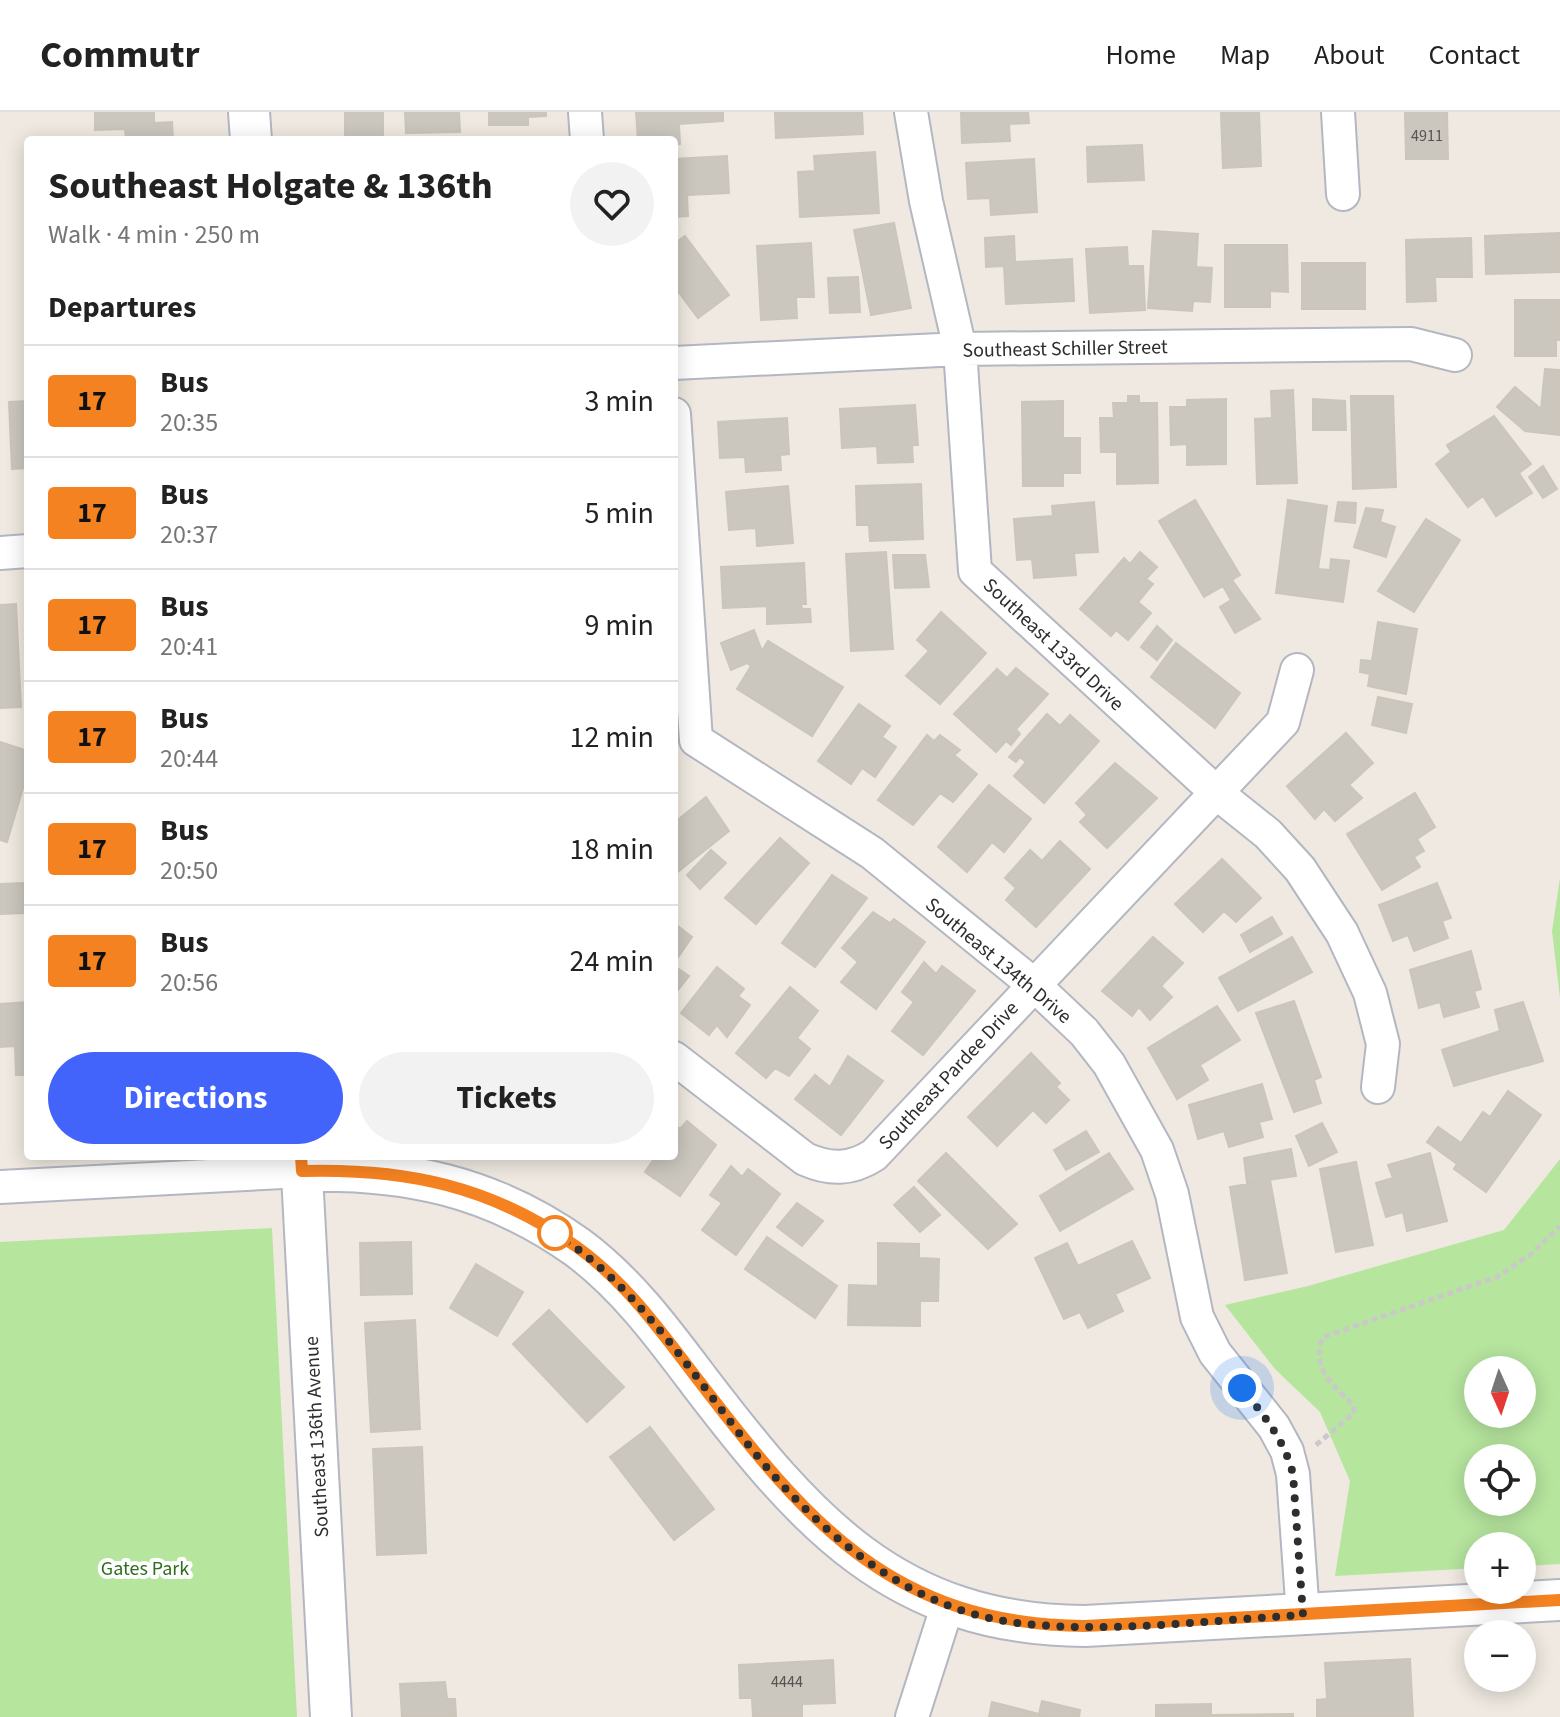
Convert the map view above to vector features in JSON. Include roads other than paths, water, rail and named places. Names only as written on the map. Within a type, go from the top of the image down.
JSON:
[{"type":"street","points":[[249,112],[251,136]]},
{"type":"street","points":[[585,112],[587,136]]},
{"type":"street","name":"Southeast 133rd Drive","points":[[911,112],[926,201],[960,349],[975,571],[1218,794],[1268,834],[1300,869],[1342,933],[1370,993],[1383,1044],[1378,1087]]},
{"type":"street","points":[[1338,112],[1343,194]]},
{"type":"street","name":"Southeast Schiller Street","points":[[678,363],[960,349],[1411,344],[1455,355]]},
{"type":"street","name":"Southeast 134th Drive","points":[[678,536],[685,750],[872,853],[1033,984],[1084,1032],[1132,1102],[1157,1150],[1172,1194],[1197,1317],[1215,1353],[1274,1427],[1288,1453],[1293,1474],[1303,1615]]},
{"type":"street","points":[[0,553],[24,551]]},
{"type":"street","name":"Southeast Pardee Drive","points":[[678,1061],[805,1159],[822,1166],[851,1167],[874,1155],[1283,722],[1297,670]]},
{"type":"street","points":[[0,1187],[302,1163],[404,1174],[453,1186],[509,1207],[578,1248],[650,1316],[758,1458],[808,1514],[880,1570],[948,1604],[1014,1623],[1052,1626],[1560,1600]]},
{"type":"street","name":"Southeast 136th Avenue","points":[[302,1163],[331,1717]]},
{"type":"street","points":[[912,1717],[948,1604]]},
{"type":"park label","name":"Gates Park","points":[[145,1568]]}]
